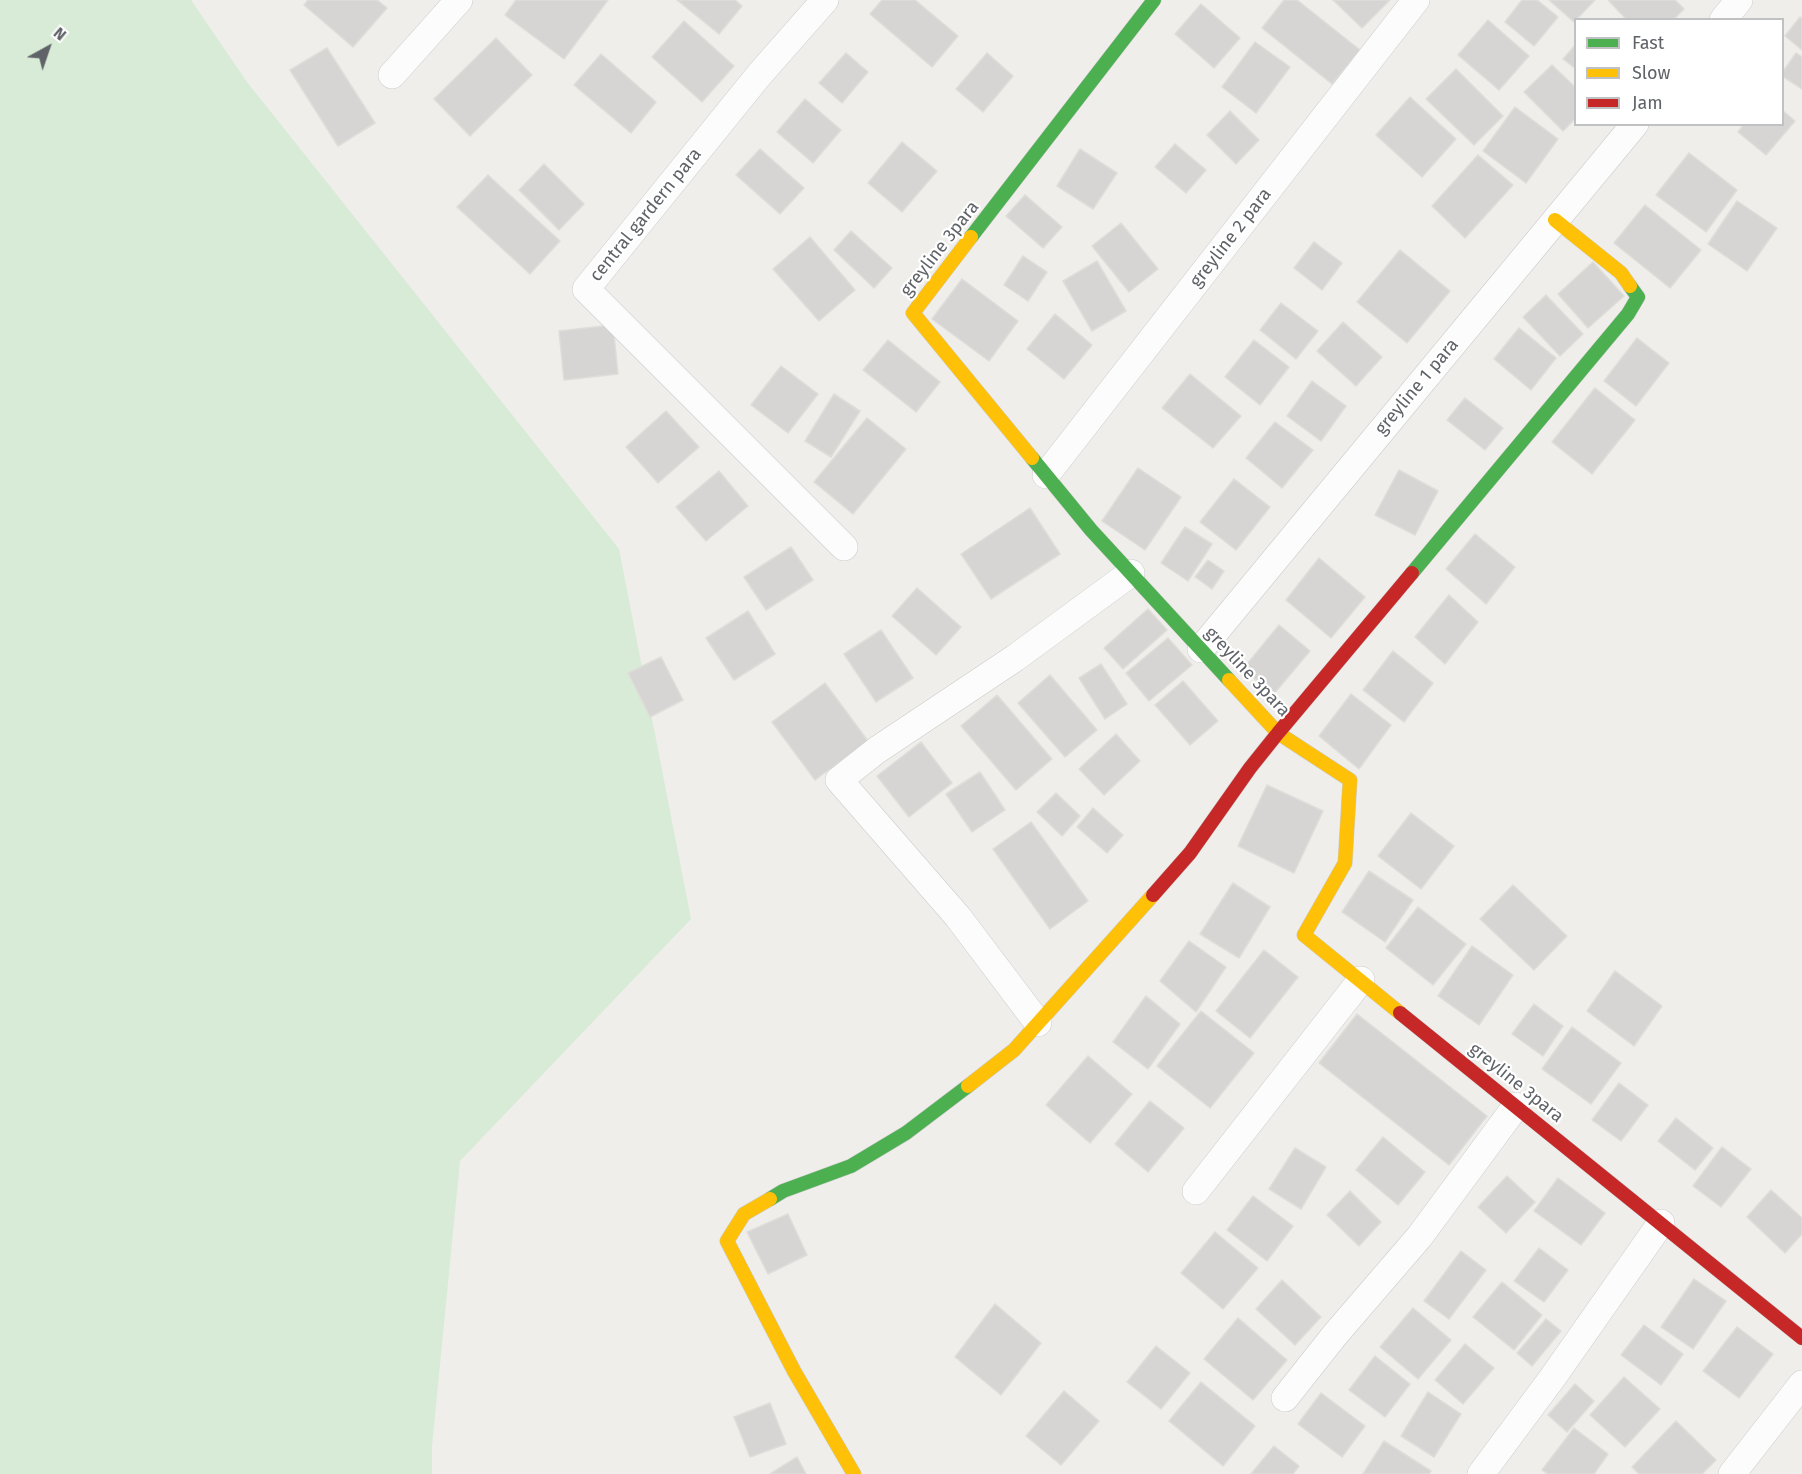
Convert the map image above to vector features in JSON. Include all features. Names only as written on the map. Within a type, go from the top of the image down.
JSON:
[{"type":"street","points":[[392,75],[459,0]]},
{"type":"street","name":"central gardern para","points":[[825,0],[759,75],[586,289],[844,547]]},
{"type":"street","name":"greyline 3para","points":[[1154,0],[913,313],[1091,530],[1278,733],[1350,780],[1345,863],[1304,934],[1802,1338]]},
{"type":"street","name":"greyline 2 para","points":[[1046,475],[1416,0]]},
{"type":"street","points":[[1725,18],[1739,0]]},
{"type":"street","name":"greyline 1 para","points":[[1201,649],[1633,126]]},
{"type":"street","points":[[854,1474],[794,1371],[726,1241],[744,1214],[783,1191],[850,1166],[906,1133],[1014,1050],[1190,853],[1250,768],[1278,733],[1628,314],[1638,297],[1621,273],[1555,220]]},
{"type":"street","points":[[1038,1023],[958,917],[839,780],[877,750],[1015,658],[1131,573]]},
{"type":"street","points":[[1196,1191],[1361,980]]},
{"type":"street","points":[[1285,1398],[1334,1336],[1420,1236],[1516,1106]]},
{"type":"street","points":[[1481,1474],[1661,1223]]},
{"type":"street","points":[[1732,1474],[1802,1384]]},
{"type":"green space","points":[[0,0],[191,0],[247,82],[619,549],[691,919],[460,1161],[432,1446],[432,1474],[0,1474]]},
{"type":"building","points":[[308,0],[377,0],[387,8],[353,47],[304,5]]},
{"type":"building","points":[[516,0],[608,0],[564,59],[505,15]]},
{"type":"building","points":[[677,0],[735,0],[742,6],[719,34]]},
{"type":"building","points":[[882,0],[915,0],[958,36],[932,67],[870,14]]},
{"type":"building","points":[[1284,0],[1297,0],[1360,50],[1332,84],[1262,28]]},
{"type":"building","points":[[1333,0],[1390,0],[1362,28]]},
{"type":"building","points":[[1522,0],[1537,0],[1558,17],[1534,46],[1505,22]]},
{"type":"building","points":[[1549,0],[1595,0],[1578,18],[1574,18],[1574,22]]},
{"type":"building","points":[[1608,0],[1675,0],[1684,9],[1675,18],[1625,18]]},
{"type":"building","points":[[1201,4],[1240,38],[1214,68],[1175,34]]},
{"type":"building","points":[[1800,17],[1802,19],[1802,50],[1785,36]]},
{"type":"building","points":[[1488,20],[1529,56],[1499,90],[1458,55]]},
{"type":"building","points":[[684,21],[734,66],[702,102],[652,57]]},
{"type":"building","points":[[496,38],[532,75],[470,136],[434,99]]},
{"type":"building","points":[[1255,42],[1290,67],[1256,113],[1222,87]]},
{"type":"building","points":[[1574,46],[1574,67],[1563,59]]},
{"type":"building","points":[[327,48],[375,123],[338,146],[290,70]]},
{"type":"building","points":[[846,53],[868,72],[842,103],[819,83]]},
{"type":"building","points":[[987,53],[1013,76],[983,112],[956,89]]},
{"type":"building","points":[[1796,53],[1802,57],[1802,89],[1784,77],[1784,70]]},
{"type":"building","points":[[601,54],[656,102],[631,133],[574,85]]},
{"type":"building","points":[[1552,65],[1574,86],[1574,120],[1563,131],[1524,92]]},
{"type":"building","points":[[1456,69],[1503,116],[1474,145],[1426,99]]},
{"type":"building","points":[[1410,97],[1456,139],[1422,177],[1376,135]]},
{"type":"building","points":[[805,99],[841,130],[813,163],[777,132]]},
{"type":"building","points":[[1515,107],[1558,139],[1526,183],[1483,151]]},
{"type":"building","points":[[1230,111],[1259,140],[1236,164],[1207,135]]},
{"type":"building","points":[[1784,112],[1795,121],[1766,155],[1738,132],[1742,126],[1784,126]]},
{"type":"building","points":[[902,142],[937,171],[902,212],[868,183]]},
{"type":"building","points":[[1175,144],[1206,170],[1186,193],[1155,167]]},
{"type":"building","points":[[760,149],[804,188],[780,214],[736,175]]},
{"type":"building","points":[[1080,149],[1117,173],[1093,209],[1057,186]]},
{"type":"building","points":[[1689,153],[1737,190],[1706,232],[1656,195]]},
{"type":"building","points":[[1478,155],[1513,185],[1465,238],[1432,206]]},
{"type":"building","points":[[544,164],[584,204],[559,230],[519,190]]},
{"type":"building","points":[[488,175],[560,241],[530,274],[457,207]]},
{"type":"building","points":[[1025,195],[1062,227],[1043,248],[1006,216]]},
{"type":"building","points":[[1737,201],[1777,228],[1747,271],[1708,244]]},
{"type":"building","points":[[1645,205],[1701,250],[1670,288],[1614,243]]},
{"type":"building","points":[[1121,223],[1158,269],[1129,292],[1092,246]]},
{"type":"building","points":[[851,231],[892,268],[874,288],[834,250]]},
{"type":"building","points":[[810,237],[855,290],[819,321],[773,269]]},
{"type":"building","points":[[1314,242],[1342,263],[1322,290],[1294,268]]},
{"type":"building","points":[[1400,250],[1450,291],[1407,343],[1357,302]]},
{"type":"building","points":[[1023,256],[1047,272],[1028,301],[1004,285]]},
{"type":"building","points":[[1097,261],[1126,311],[1092,331],[1063,281]]},
{"type":"building","points":[[1593,262],[1624,296],[1588,328],[1558,294]]},
{"type":"building","points":[[962,279],[1018,321],[989,361],[932,319]]},
{"type":"building","points":[[1546,295],[1583,334],[1560,356],[1523,317]]},
{"type":"building","points":[[1281,303],[1318,331],[1296,359],[1260,330]]},
{"type":"building","points":[[1055,314],[1092,345],[1064,379],[1027,349]]},
{"type":"building","points":[[1343,322],[1382,357],[1356,386],[1317,351]]},
{"type":"building","points":[[613,325],[618,374],[564,380],[559,331]]},
{"type":"building","points":[[1519,328],[1556,358],[1531,390],[1494,359]]},
{"type":"building","points":[[1637,338],[1669,363],[1636,406],[1604,381]]},
{"type":"building","points":[[888,340],[940,382],[916,412],[863,370]]},
{"type":"building","points":[[1254,340],[1289,367],[1260,405],[1225,377]]},
{"type":"building","points":[[781,366],[818,394],[788,433],[751,405]]},
{"type":"building","points":[[1190,374],[1241,416],[1213,448],[1162,408]]},
{"type":"building","points":[[1312,381],[1346,406],[1321,441],[1287,416]]},
{"type":"building","points":[[1595,388],[1635,420],[1592,474],[1552,442]]},
{"type":"building","points":[[834,394],[860,411],[831,457],[805,441]]},
{"type":"building","points":[[1465,398],[1503,428],[1485,450],[1447,420]]},
{"type":"building","points":[[666,411],[699,447],[658,483],[626,447]]},
{"type":"building","points":[[867,418],[906,449],[853,514],[814,482]]},
{"type":"building","points":[[1275,422],[1313,450],[1282,488],[1246,458]]},
{"type":"building","points":[[1138,468],[1181,497],[1145,550],[1102,521]]},
{"type":"building","points":[[1399,470],[1438,491],[1415,535],[1375,515]]},
{"type":"building","points":[[719,471],[748,506],[706,541],[676,507]]},
{"type":"building","points":[[1234,479],[1270,507],[1236,550],[1200,522]]},
{"type":"building","points":[[1030,508],[1060,554],[991,599],[961,554]]},
{"type":"building","points":[[1185,527],[1212,544],[1188,581],[1161,563]]},
{"type":"building","points":[[1475,534],[1515,567],[1486,604],[1446,569]]},
{"type":"building","points":[[791,547],[813,580],[766,610],[744,577]]},
{"type":"building","points":[[1319,558],[1365,597],[1331,638],[1286,600]]},
{"type":"building","points":[[1208,560],[1224,571],[1212,589],[1195,577]]},
{"type":"building","points":[[917,588],[961,627],[936,655],[892,616]]},
{"type":"building","points":[[1449,595],[1478,622],[1445,664],[1415,637]]},
{"type":"building","points":[[1148,609],[1167,630],[1123,669],[1104,648]]},
{"type":"building","points":[[748,611],[775,654],[734,680],[706,638]]},
{"type":"building","points":[[1279,625],[1310,651],[1273,695],[1243,669]]},
{"type":"building","points":[[881,630],[913,678],[876,702],[844,654]]},
{"type":"building","points":[[1168,638],[1192,665],[1149,701],[1126,673]]},
{"type":"building","points":[[1393,651],[1433,683],[1404,722],[1363,690]]},
{"type":"building","points":[[661,657],[683,700],[650,717],[628,673]]},
{"type":"building","points":[[1101,664],[1127,704],[1105,719],[1079,678]]},
{"type":"building","points":[[1050,675],[1097,730],[1065,757],[1018,703]]},
{"type":"building","points":[[1183,681],[1218,721],[1190,745],[1155,705]]},
{"type":"building","points":[[825,683],[868,741],[815,780],[772,722]]},
{"type":"building","points":[[1351,694],[1391,725],[1359,769],[1319,736]]},
{"type":"building","points":[[997,695],[1052,759],[1016,790],[961,726]]},
{"type":"building","points":[[1116,734],[1140,761],[1104,795],[1079,769]]},
{"type":"building","points":[[921,742],[952,783],[909,817],[877,776]]},
{"type":"building","points":[[980,772],[1005,810],[972,832],[946,794]]},
{"type":"building","points":[[1267,785],[1323,811],[1294,873],[1238,846]]},
{"type":"building","points":[[1056,793],[1080,816],[1062,836],[1037,812]]},
{"type":"building","points":[[1093,808],[1123,835],[1107,853],[1077,827]]},
{"type":"building","points":[[1411,813],[1454,846],[1421,889],[1378,856]]},
{"type":"building","points":[[1031,822],[1088,901],[1050,929],[993,849]]},
{"type":"building","points":[[1369,871],[1413,900],[1385,942],[1342,912]]},
{"type":"building","points":[[1233,883],[1270,907],[1239,958],[1200,934]]},
{"type":"building","points":[[1513,885],[1567,936],[1534,970],[1480,919]]},
{"type":"building","points":[[1418,907],[1466,944],[1433,985],[1386,948]]},
{"type":"building","points":[[1189,941],[1226,967],[1196,1012],[1160,981]]},
{"type":"building","points":[[1472,946],[1513,975],[1479,1025],[1438,996]]},
{"type":"building","points":[[1264,950],[1298,977],[1250,1038],[1216,1011]]},
{"type":"building","points":[[1615,971],[1662,1006],[1634,1046],[1587,1011]]},
{"type":"building","points":[[1146,996],[1180,1024],[1148,1069],[1113,1042]]},
{"type":"building","points":[[1534,1004],[1563,1026],[1543,1056],[1512,1034]]},
{"type":"building","points":[[1201,1011],[1254,1053],[1210,1108],[1157,1066]]},
{"type":"building","points":[[1357,1014],[1487,1116],[1449,1165],[1319,1063]]},
{"type":"building","points":[[1572,1027],[1621,1063],[1591,1104],[1542,1069]]},
{"type":"building","points":[[1088,1056],[1132,1094],[1090,1143],[1046,1105]]},
{"type":"building","points":[[1619,1083],[1648,1105],[1621,1141],[1592,1120]]},
{"type":"building","points":[[1150,1101],[1184,1128],[1148,1172],[1115,1144]]},
{"type":"building","points":[[1676,1118],[1713,1148],[1695,1170],[1658,1141]]},
{"type":"building","points":[[1383,1137],[1425,1172],[1398,1205],[1356,1170]]},
{"type":"building","points":[[1722,1147],[1751,1169],[1721,1207],[1693,1186]]},
{"type":"building","points":[[1295,1148],[1326,1167],[1301,1209],[1269,1189]]},
{"type":"building","points":[[1507,1176],[1535,1202],[1506,1233],[1478,1207]]},
{"type":"building","points":[[1558,1178],[1605,1213],[1581,1245],[1534,1211]]},
{"type":"building","points":[[1771,1190],[1802,1218],[1802,1234],[1785,1253],[1747,1217]]},
{"type":"building","points":[[1350,1191],[1381,1222],[1359,1246],[1327,1215]]},
{"type":"building","points":[[1253,1196],[1293,1226],[1267,1261],[1227,1230]]},
{"type":"building","points":[[788,1214],[807,1255],[768,1274],[747,1232]]},
{"type":"building","points":[[1215,1232],[1258,1268],[1223,1309],[1181,1273]]},
{"type":"building","points":[[1539,1248],[1568,1270],[1544,1302],[1514,1281]]},
{"type":"building","points":[[1461,1251],[1486,1270],[1449,1319],[1424,1301]]},
{"type":"building","points":[[1694,1279],[1726,1301],[1693,1349],[1661,1327]]},
{"type":"building","points":[[1282,1280],[1321,1317],[1295,1345],[1256,1309]]},
{"type":"building","points":[[1502,1282],[1542,1315],[1514,1350],[1473,1317]]},
{"type":"building","points":[[995,1304],[1041,1343],[1001,1395],[955,1357]]},
{"type":"building","points":[[1413,1308],[1451,1340],[1418,1379],[1380,1347]]},
{"type":"building","points":[[1238,1318],[1287,1360],[1253,1400],[1204,1359]]},
{"type":"building","points":[[1546,1319],[1561,1331],[1532,1366],[1517,1353]]},
{"type":"building","points":[[1644,1325],[1683,1354],[1661,1385],[1621,1355]]},
{"type":"building","points":[[1737,1327],[1773,1354],[1739,1398],[1703,1371]]},
{"type":"building","points":[[1465,1344],[1494,1368],[1463,1404],[1435,1380]]},
{"type":"building","points":[[1156,1346],[1190,1373],[1161,1409],[1127,1382]]},
{"type":"building","points":[[1375,1356],[1410,1384],[1385,1417],[1349,1390]]},
{"type":"building","points":[[1624,1377],[1660,1409],[1625,1447],[1590,1415]]},
{"type":"building","points":[[1201,1382],[1255,1426],[1223,1466],[1169,1421]]},
{"type":"building","points":[[1575,1384],[1594,1401],[1567,1432],[1548,1415]]},
{"type":"building","points":[[1064,1391],[1099,1421],[1061,1465],[1026,1436]]},
{"type":"building","points":[[1428,1392],[1461,1414],[1434,1457],[1401,1436]]},
{"type":"building","points":[[1321,1393],[1365,1426],[1342,1457],[1298,1424]]},
{"type":"building","points":[[770,1403],[786,1444],[750,1457],[734,1417]]},
{"type":"building","points":[[1676,1421],[1716,1460],[1702,1474],[1639,1474],[1632,1467]]},
{"type":"building","points":[[1574,1428],[1608,1454],[1594,1474],[1548,1474],[1542,1470]]},
{"type":"building","points":[[1384,1441],[1431,1471],[1429,1474],[1363,1474]]},
{"type":"building","points":[[1274,1446],[1299,1466],[1293,1474],[1251,1474]]},
{"type":"building","points":[[797,1457],[806,1474],[770,1474]]},
{"type":"traffic: fast","points":[[971,237],[1154,0]]},
{"type":"traffic: fast","points":[[1412,573],[1628,314],[1638,297],[1630,286]]},
{"type":"traffic: fast","points":[[1032,458],[1091,530],[1229,680]]},
{"type":"traffic: fast","points":[[770,1199],[783,1191],[851,1166],[906,1133],[968,1086]]},
{"type":"traffic: slow","points":[[1555,220],[1621,273],[1630,286]]},
{"type":"traffic: slow","points":[[971,237],[913,313],[1032,458]]},
{"type":"traffic: slow","points":[[1229,680],[1278,733],[1350,780],[1345,863],[1304,935],[1400,1013]]},
{"type":"traffic: slow","points":[[968,1086],[1014,1050],[1153,895]]},
{"type":"traffic: slow","points":[[770,1199],[744,1214],[727,1241],[794,1371],[854,1474]]},
{"type":"traffic: jam","points":[[1153,895],[1190,853],[1250,768],[1278,733],[1412,573]]},
{"type":"traffic: jam","points":[[1400,1013],[1802,1338]]}]
